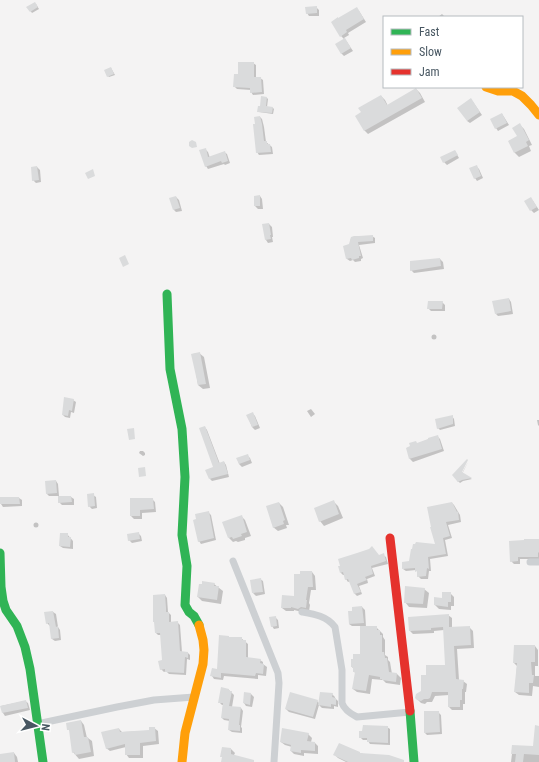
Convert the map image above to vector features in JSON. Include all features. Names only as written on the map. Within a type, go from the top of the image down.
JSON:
[{"type":"street","points":[[489,88],[498,91],[513,91],[527,100],[539,115]]},
{"type":"street","points":[[166,294],[170,369],[182,429],[184,456],[185,477],[182,535],[187,566],[185,605],[198,623],[204,650],[203,664],[185,733],[182,762]]},
{"type":"street","points":[[390,538],[410,712],[414,762]]},
{"type":"street","points":[[0,553],[3,601],[6,610],[17,626],[25,647],[30,669],[43,762]]},
{"type":"street","points":[[234,561],[278,673],[279,683],[274,762]]},
{"type":"street","points":[[530,562],[539,562]]},
{"type":"street","points":[[302,612],[315,614],[327,619],[334,627],[342,670],[342,703],[347,711],[357,717],[410,712]]},
{"type":"street","points":[[37,724],[154,700],[194,698]]},
{"type":"building","points":[[35,2],[38,7],[30,12],[26,7]]},
{"type":"building","points":[[317,6],[317,13],[306,14],[305,7]]},
{"type":"building","points":[[357,7],[364,19],[346,30],[347,32],[340,37],[331,22]]},
{"type":"building","points":[[345,38],[351,48],[341,54],[335,44]]},
{"type":"building","points":[[238,62],[254,62],[254,77],[261,77],[262,92],[250,93],[250,88],[233,87],[234,74],[238,74]]},
{"type":"building","points":[[111,67],[114,74],[107,77],[104,70]]},
{"type":"building","points":[[416,88],[422,98],[364,131],[355,116],[361,112],[358,108],[381,95],[387,105]]},
{"type":"building","points":[[261,96],[267,97],[266,106],[273,107],[272,113],[257,112],[258,106],[260,106]]},
{"type":"building","points":[[471,98],[480,112],[467,121],[457,108]]},
{"type":"building","points":[[502,113],[507,123],[495,129],[490,119]]},
{"type":"building","points":[[260,116],[264,141],[267,141],[267,144],[270,144],[271,152],[256,153],[253,124],[255,124],[254,117]]},
{"type":"building","points":[[520,123],[529,140],[526,142],[528,146],[514,153],[508,141],[517,136],[512,128]]},
{"type":"building","points":[[192,140],[196,142],[197,147],[192,148],[189,146],[189,142]]},
{"type":"building","points":[[206,148],[208,157],[225,151],[228,161],[222,163],[221,161],[205,167],[199,150]]},
{"type":"building","points":[[455,150],[458,155],[443,163],[440,157]]},
{"type":"building","points":[[477,165],[481,176],[474,179],[469,168]]},
{"type":"building","points":[[37,166],[39,180],[32,181],[31,167]]},
{"type":"building","points":[[93,169],[95,176],[88,179],[85,173]]},
{"type":"building","points":[[260,195],[260,206],[254,206],[254,196]]},
{"type":"building","points":[[176,196],[180,208],[173,210],[169,198]]},
{"type":"building","points":[[531,197],[537,207],[530,211],[524,201]]},
{"type":"building","points":[[269,223],[271,239],[265,240],[262,224]]},
{"type":"building","points":[[373,235],[373,241],[358,242],[361,256],[359,256],[359,258],[352,260],[351,258],[346,259],[343,246],[349,244],[351,237]]},
{"type":"building","points":[[125,255],[129,264],[123,267],[119,258]]},
{"type":"building","points":[[440,258],[441,266],[410,271],[410,261]]},
{"type":"building","points":[[509,298],[511,311],[495,314],[492,301]]},
{"type":"building","points":[[428,301],[443,301],[442,309],[427,309]]},
{"type":"building","points":[[200,352],[206,384],[198,385],[191,354]]},
{"type":"building","points":[[64,397],[74,399],[72,411],[69,410],[68,416],[62,415]]},
{"type":"building","points":[[253,412],[258,425],[252,427],[246,415]]},
{"type":"building","points":[[453,415],[453,424],[437,429],[435,419]]},
{"type":"building","points":[[205,426],[219,463],[224,461],[228,474],[209,479],[205,470],[213,467],[199,428]]},
{"type":"building","points":[[134,428],[135,439],[129,440],[127,429]]},
{"type":"building","points":[[438,435],[442,449],[409,459],[406,448],[410,446],[409,443],[416,441],[417,443]]},
{"type":"building","points":[[248,454],[250,460],[239,464],[236,458]]},
{"type":"building","points":[[467,459],[468,460],[462,472],[472,478],[458,482],[452,475]]},
{"type":"building","points":[[145,467],[146,476],[139,477],[138,468]]},
{"type":"building","points":[[56,480],[57,493],[46,494],[45,481]]},
{"type":"building","points":[[94,493],[95,506],[88,507],[87,494]]},
{"type":"building","points":[[58,496],[71,496],[72,502],[58,503]]},
{"type":"building","points":[[0,497],[19,497],[20,504],[0,504]]},
{"type":"building","points":[[130,498],[153,498],[154,509],[140,510],[140,516],[130,516]]},
{"type":"building","points":[[334,500],[339,514],[319,522],[314,508]]},
{"type":"building","points":[[279,502],[285,520],[283,521],[284,524],[273,528],[266,506]]},
{"type":"building","points":[[452,502],[457,512],[458,511],[459,520],[446,522],[450,536],[443,538],[446,554],[428,557],[429,569],[427,568],[426,576],[417,577],[417,571],[415,572],[415,568],[402,569],[402,562],[409,561],[413,544],[416,542],[435,544],[430,527],[427,507]]},
{"type":"building","points":[[209,511],[214,538],[198,542],[193,520],[196,519],[195,514]]},
{"type":"building","points":[[242,515],[247,532],[241,534],[242,536],[233,539],[232,537],[228,538],[222,522]]},
{"type":"building","points":[[139,532],[140,539],[128,541],[127,534]]},
{"type":"building","points":[[60,533],[68,533],[68,537],[71,537],[70,547],[59,546]]},
{"type":"building","points":[[539,539],[538,557],[518,557],[518,561],[510,562],[509,541]]},
{"type":"building","points":[[372,546],[379,555],[384,553],[386,561],[371,566],[373,574],[365,577],[367,580],[357,584],[361,592],[354,594],[348,579],[345,580],[343,572],[340,573],[338,559],[369,549]]},
{"type":"building","points":[[300,571],[312,571],[313,587],[308,587],[306,608],[281,608],[282,595],[294,596],[294,574],[300,574]]},
{"type":"building","points":[[261,578],[263,592],[252,593],[250,580]]},
{"type":"building","points":[[202,581],[215,583],[214,586],[219,586],[217,600],[197,597],[199,584],[202,584]]},
{"type":"building","points":[[405,586],[425,588],[423,604],[404,603]]},
{"type":"building","points":[[442,592],[451,592],[451,602],[448,602],[448,607],[434,605],[434,597],[442,598]]},
{"type":"building","points":[[165,594],[166,612],[169,612],[169,622],[178,621],[180,651],[188,652],[188,658],[185,657],[184,673],[165,672],[165,669],[160,670],[158,661],[162,660],[160,633],[155,633],[153,622],[153,595]]},
{"type":"building","points":[[362,606],[364,623],[349,624],[348,611],[352,611],[352,607]]},
{"type":"building","points":[[53,611],[56,627],[58,626],[59,638],[51,639],[49,623],[46,624],[44,612]]},
{"type":"building","points":[[449,614],[449,627],[470,626],[471,645],[454,646],[456,679],[464,680],[460,707],[448,707],[448,692],[432,692],[430,698],[421,701],[415,698],[416,694],[421,691],[421,675],[426,675],[426,665],[445,665],[443,627],[431,628],[431,630],[409,631],[408,617]]},
{"type":"building","points":[[276,616],[277,626],[271,627],[269,617]]},
{"type":"building","points":[[360,626],[377,626],[377,630],[380,630],[380,635],[382,635],[382,652],[384,652],[385,658],[387,658],[389,672],[397,673],[396,682],[382,680],[380,677],[369,675],[366,691],[352,689],[355,672],[353,672],[353,667],[351,667],[351,659],[353,659],[353,654],[360,654]]},
{"type":"building","points":[[219,635],[242,637],[242,640],[246,640],[246,657],[261,659],[260,663],[264,664],[263,674],[256,673],[255,676],[221,673],[221,678],[210,676],[212,668],[217,669]]},
{"type":"building","points":[[514,645],[535,645],[535,662],[531,662],[532,675],[534,675],[533,683],[529,683],[529,693],[514,692],[517,663],[513,663]]},
{"type":"building","points":[[221,687],[232,691],[229,706],[241,707],[239,725],[240,731],[228,730],[229,719],[221,718],[223,703],[218,703]]},
{"type":"building","points":[[244,692],[251,693],[250,705],[243,703]]},
{"type":"building","points":[[290,692],[318,700],[313,717],[285,709]]},
{"type":"building","points":[[320,692],[333,693],[332,697],[336,698],[336,705],[331,704],[331,707],[318,705]]},
{"type":"building","points":[[26,700],[28,708],[2,713],[0,706]]},
{"type":"building","points":[[424,711],[439,711],[440,732],[424,733]]},
{"type":"building","points":[[81,720],[84,737],[88,737],[91,752],[75,755],[74,752],[72,753],[69,730],[67,730],[66,723]]},
{"type":"building","points":[[363,725],[388,726],[388,743],[367,742],[367,738],[359,738],[359,731],[362,731]]},
{"type":"building","points":[[535,725],[539,726],[539,755],[524,754],[523,762],[515,762],[516,754],[511,754],[512,745],[533,746]]},
{"type":"building","points":[[149,727],[155,727],[156,741],[140,743],[140,755],[125,755],[125,744],[106,749],[101,732],[119,728],[120,732],[149,730]]},
{"type":"building","points":[[282,728],[309,733],[307,741],[315,742],[315,751],[301,750],[301,753],[290,751],[291,745],[280,742]]},
{"type":"building","points":[[339,743],[360,753],[389,755],[404,760],[404,762],[348,762],[333,755]]},
{"type":"building","points":[[222,747],[231,748],[231,754],[254,760],[254,762],[221,762],[222,757],[220,757]]},
{"type":"building","points":[[14,752],[15,762],[0,762],[0,754]]},
{"type":"traffic: fast","points":[[167,294],[170,369],[182,429],[185,477],[182,535],[187,566],[185,605],[199,625]]},
{"type":"traffic: fast","points":[[0,553],[3,601],[6,610],[17,626],[25,647],[30,669],[43,762]]},
{"type":"traffic: fast","points":[[410,711],[414,762]]},
{"type":"traffic: slow","points":[[489,88],[498,91],[513,91],[522,96],[539,115]]},
{"type":"traffic: slow","points":[[182,762],[185,733],[203,664],[203,640],[199,625]]},
{"type":"traffic: jam","points":[[390,538],[410,711]]}]
